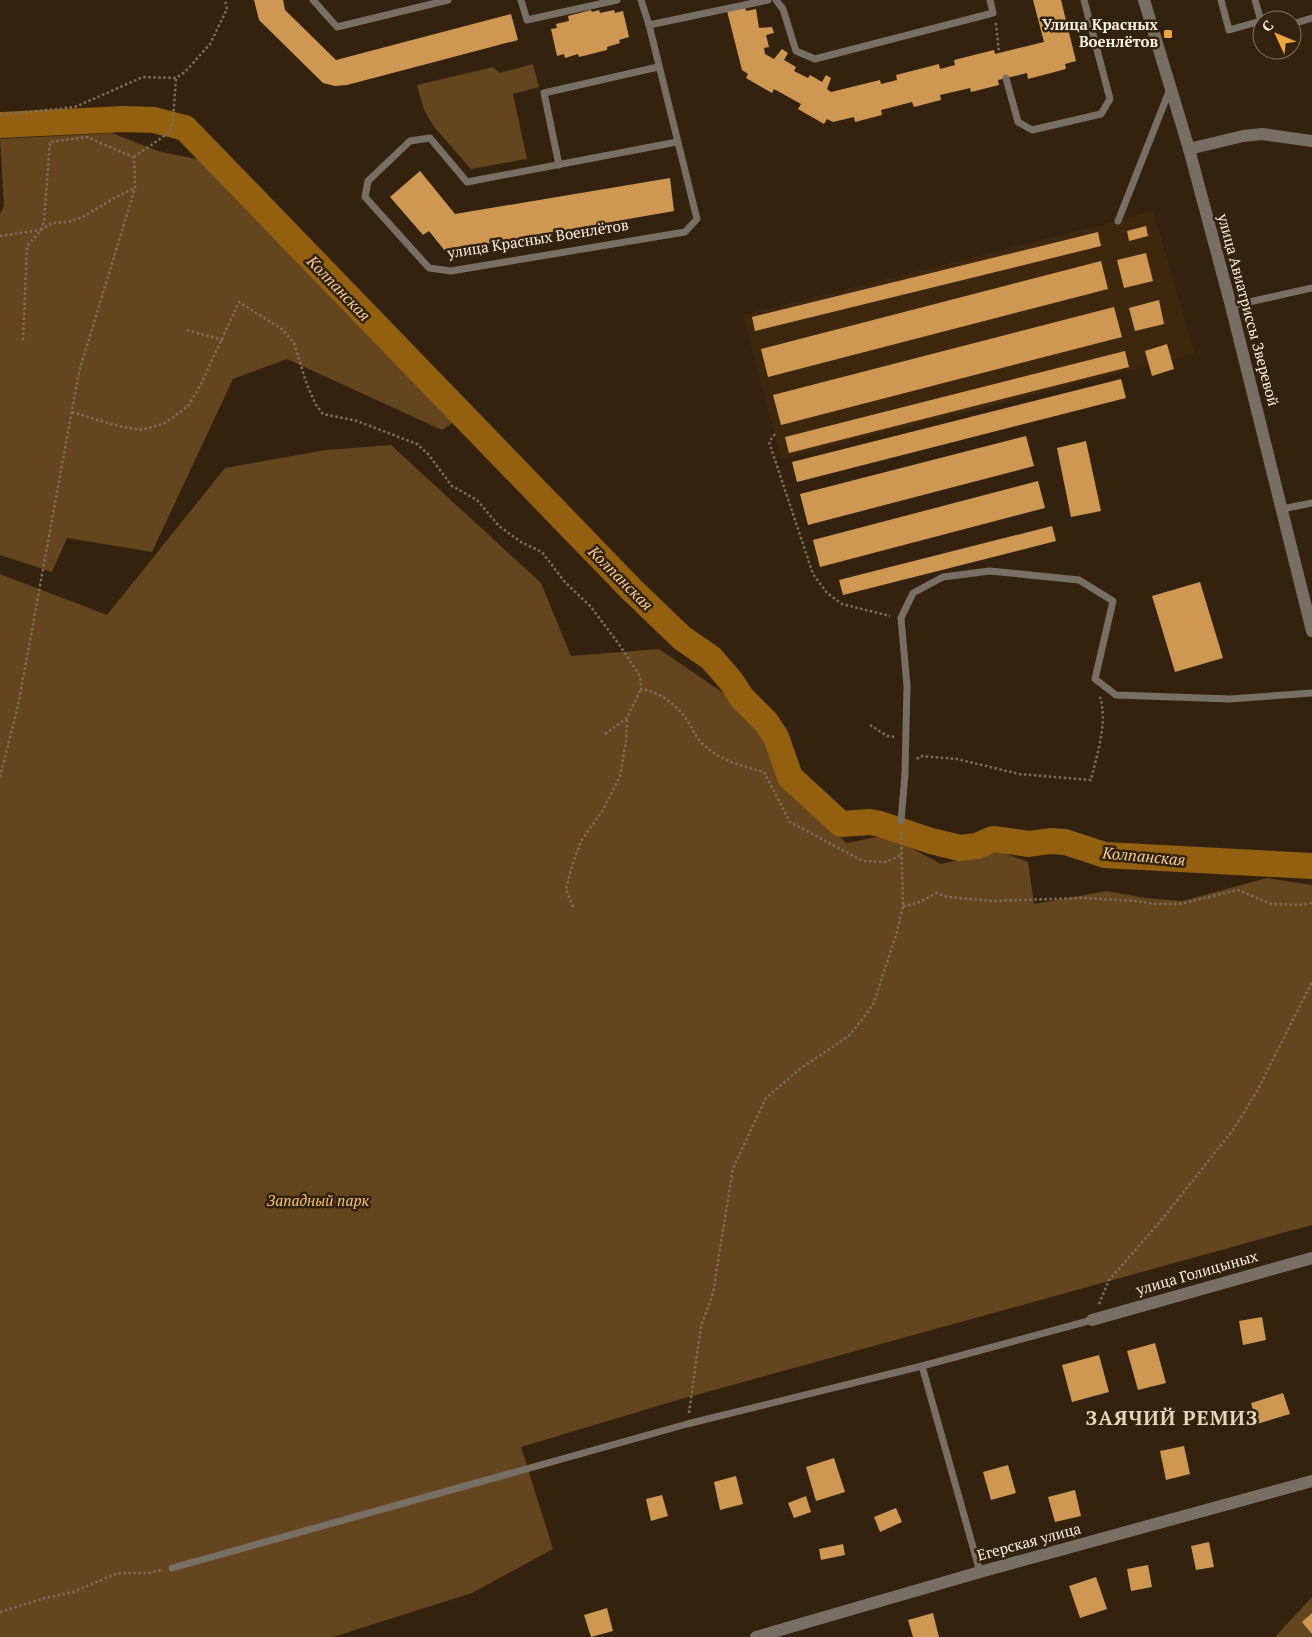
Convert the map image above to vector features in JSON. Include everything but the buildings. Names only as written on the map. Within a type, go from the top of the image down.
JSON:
[{"type":"street","name":"улица Авиатриссы Зверевой","points":[[1144,0],[1189,149],[1231,306],[1312,631]]},
{"type":"street","points":[[1189,149],[1242,136],[1262,134],[1312,141]]},
{"type":"street","name":"улица Голицыных","points":[[1092,1320],[1312,1258]]},
{"type":"street","name":"Егерская улица","points":[[756,1637],[980,1572],[1312,1481]]},
{"type":"lane","points":[[313,0],[337,26],[448,0]]},
{"type":"lane","points":[[520,0],[527,20],[617,0]]},
{"type":"lane","name":"улица Красных Военлётов","points":[[641,0],[649,25],[658,67],[678,142],[697,219],[685,232],[451,271],[429,268],[365,196],[368,181],[410,141],[430,138],[467,182],[678,142]]},
{"type":"lane","points":[[649,25],[768,0]]},
{"type":"lane","points":[[776,0],[783,8],[796,51],[815,59],[993,13],[990,0]]},
{"type":"lane","points":[[1006,78],[1018,122],[1032,130],[1101,114],[1110,99],[1084,0]]},
{"type":"lane","points":[[1221,0],[1229,30],[1252,24]]},
{"type":"lane","points":[[559,165],[544,93],[658,67]]},
{"type":"lane","points":[[1118,221],[1170,89]]},
{"type":"lane","points":[[1231,306],[1312,288]]},
{"type":"lane","points":[[1282,509],[1312,503]]},
{"type":"lane","points":[[901,821],[905,774],[908,686],[901,618],[913,593],[943,577],[990,571],[1079,580],[1113,601],[1095,679],[1116,695],[1230,699],[1312,693]]},
{"type":"lane","points":[[172,1568],[687,1424],[922,1366],[1092,1320]]},
{"type":"lane","points":[[922,1366],[980,1572]]},
{"type":"path","points":[[0,115],[75,107],[143,77],[176,78],[185,72],[210,44],[227,9],[225,0]]},
{"type":"path","points":[[993,13],[997,25],[1000,53]]},
{"type":"path","points":[[134,157],[170,132],[173,120],[176,78]]},
{"type":"path","points":[[41,230],[44,221],[50,142],[87,138],[134,157]]},
{"type":"path","points":[[0,777],[18,706],[79,372],[135,188],[134,157]]},
{"type":"path","points":[[23,340],[27,246],[41,230],[52,223],[68,222],[82,217],[135,188]]},
{"type":"path","points":[[0,236],[41,230]]},
{"type":"path","points":[[72,412],[118,426],[142,430],[165,423],[188,406],[223,340],[239,302],[284,330],[294,343],[316,405],[323,414],[357,421],[417,444],[428,454],[452,486],[477,500],[507,532],[521,542],[542,552],[564,581],[591,607],[640,676],[640,689],[627,718],[620,776],[603,810],[581,841],[572,866],[566,889],[573,907]]},
{"type":"path","points":[[187,330],[223,340]]},
{"type":"path","points":[[775,434],[769,442],[813,574],[827,593],[842,604],[880,615],[901,618]]},
{"type":"path","points":[[905,774],[920,756],[957,759],[1019,774],[1091,780],[1099,746],[1104,709],[1095,679]]},
{"type":"path","points":[[640,689],[650,690],[674,704],[689,722],[695,736],[717,756],[738,765],[764,772],[790,822],[863,861],[886,862],[902,854]]},
{"type":"path","points":[[605,734],[627,718]]},
{"type":"path","points":[[870,725],[887,736],[906,739]]},
{"type":"path","points":[[687,1424],[701,1326],[713,1294],[734,1168],[766,1098],[801,1068],[849,1036],[873,1005],[897,932],[903,906],[901,821]]},
{"type":"path","points":[[903,906],[925,900],[936,893],[948,897],[992,901],[1082,898],[1180,904],[1238,890],[1271,904],[1298,905],[1312,903]]},
{"type":"path","points":[[1092,1320],[1109,1280],[1165,1216],[1233,1130],[1257,1091],[1312,982]]},
{"type":"path","points":[[0,1612],[46,1598],[74,1592],[118,1573],[148,1573],[172,1568]]},
{"type":"shaded area","points":[[1153,210],[1195,354],[781,459],[743,315],[1118,221]]},
{"type":"green space","points":[[533,64],[539,87],[513,94],[527,159],[471,169],[434,127],[424,110],[417,85],[493,67],[500,73]]},
{"type":"green space","points":[[112,133],[158,151],[205,161],[457,420],[442,430],[287,359],[233,379],[152,552],[67,538],[52,572],[0,555],[0,214],[4,206],[0,139]]},
{"type":"green space","name":"Западный парк","points":[[391,445],[541,583],[571,656],[659,649],[766,722],[782,763],[787,782],[846,843],[887,835],[941,864],[998,851],[1028,862],[1034,904],[1106,891],[1145,898],[1182,901],[1267,878],[1312,885],[1312,1225],[671,1402],[521,1447],[553,1549],[472,1593],[333,1637],[0,1637],[0,574],[107,615],[225,468],[326,450]]},
{"type":"green space","points":[[1312,1597],[1312,1637],[1275,1637]]},
{"type":"waterway","name":"Колпанская","points":[[0,125],[124,119],[154,120],[185,128],[631,589],[682,638],[711,658],[731,681],[742,698],[766,722],[776,737],[790,777],[841,824],[870,822],[880,824],[931,841],[960,848],[977,846],[993,839],[1029,844],[1050,841],[1065,842],[1105,855],[1312,866]]},
{"type":"place","name":"Улица Красных Военлётов","points":[[1168,34]]},
{"type":"district","name":"ЗАЯЧИЙ РЕМИЗ","points":[[1172,1418]]}]
